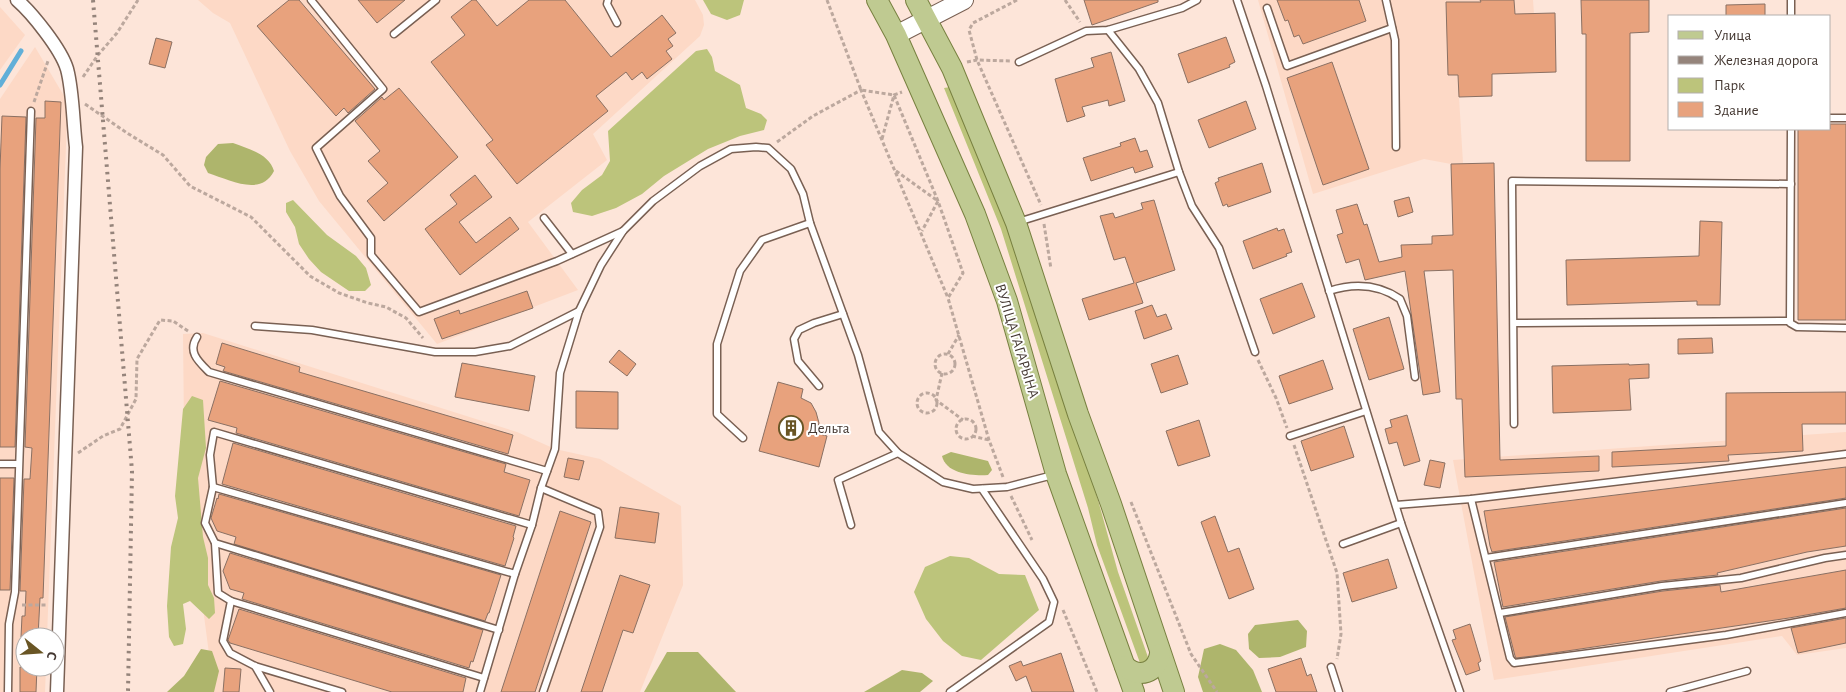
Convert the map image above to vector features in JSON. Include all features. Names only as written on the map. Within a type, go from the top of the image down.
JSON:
[{"type":"main road","name":"ВУЛІЦА ГАГАРЫНА","points":[[877,0],[896,35],[975,214],[1007,302],[1056,474],[1134,692]]},
{"type":"main road","points":[[916,0],[952,68],[1016,223],[1078,414],[1111,504],[1174,692]]},
{"type":"main road","points":[[1125,666],[1135,673],[1148,672],[1157,665],[1160,654]]},
{"type":"street","points":[[17,0],[54,44],[66,68],[76,147],[57,692]]},
{"type":"street","points":[[896,35],[964,0]]},
{"type":"lane","points":[[311,0],[383,88],[316,148],[340,196],[371,238],[371,255],[418,312],[557,261],[623,231]]},
{"type":"lane","points":[[394,34],[436,0]]},
{"type":"lane","points":[[608,0],[607,4],[617,23]]},
{"type":"lane","points":[[1019,62],[1086,30],[1108,30],[1182,8],[1197,0]]},
{"type":"lane","points":[[1237,0],[1266,86],[1401,523],[1460,692]]},
{"type":"lane","points":[[1386,0],[1395,40],[1396,147]]},
{"type":"lane","points":[[1791,0],[1791,15]]},
{"type":"lane","points":[[1267,8],[1287,66],[1392,28]]},
{"type":"lane","points":[[1108,30],[1139,69],[1158,103],[1179,172],[1192,206],[1220,248],[1255,352]]},
{"type":"lane","points":[[8,692],[9,624],[15,592],[31,111]]},
{"type":"lane","points":[[1831,118],[1846,118]]},
{"type":"lane","points":[[1791,130],[1791,325],[1796,327],[1846,328]]},
{"type":"lane","points":[[480,692],[515,574],[532,525],[541,488],[555,450],[560,373],[579,312],[601,265],[623,231],[654,201],[700,166],[731,149],[768,148],[791,169],[803,194],[810,224],[858,355],[879,432],[898,454],[944,482],[974,489],[1007,487],[1056,474]]},
{"type":"lane","points":[[1016,223],[1179,172]]},
{"type":"lane","points":[[1514,424],[1512,181],[1791,184]]},
{"type":"lane","points":[[544,218],[572,254]]},
{"type":"lane","points":[[743,438],[717,414],[717,344],[740,271],[762,240],[810,224]]},
{"type":"lane","points":[[1329,291],[1354,285],[1384,291],[1400,300],[1407,316],[1416,377]]},
{"type":"lane","points":[[255,326],[312,330],[435,352],[475,352],[510,346],[579,312]]},
{"type":"lane","points":[[819,386],[798,361],[794,340],[799,330],[843,314]]},
{"type":"lane","points":[[1514,324],[1790,321]]},
{"type":"lane","points":[[197,337],[193,344],[195,358],[209,372],[547,471]]},
{"type":"lane","points":[[1290,436],[1366,412]]},
{"type":"lane","points":[[484,678],[231,602],[218,594],[215,543],[205,523],[213,487],[210,456],[214,432],[532,525]]},
{"type":"lane","points":[[851,525],[838,480],[898,454]]},
{"type":"lane","points":[[1396,505],[1471,499],[1846,454]]},
{"type":"lane","points":[[0,464],[18,464]]},
{"type":"lane","points":[[213,487],[515,574]]},
{"type":"lane","points":[[541,488],[598,512],[600,527],[543,692]]},
{"type":"lane","points":[[950,692],[1049,622],[1054,602],[1043,579],[982,490]]},
{"type":"lane","points":[[1471,499],[1510,658],[1512,662],[1518,664],[1726,635],[1846,612]]},
{"type":"lane","points":[[1486,558],[1846,502]]},
{"type":"lane","points":[[1343,544],[1401,523]]},
{"type":"lane","points":[[215,543],[499,630]]},
{"type":"lane","points":[[1500,613],[1662,586],[1741,578],[1825,558],[1846,555]]},
{"type":"lane","points":[[231,602],[223,641],[230,653],[255,666],[342,692]]},
{"type":"lane","points":[[255,666],[270,692]]},
{"type":"lane","points":[[1331,667],[1339,692]]},
{"type":"lane","points":[[1670,692],[1747,672]]},
{"type":"path","points":[[138,0],[117,33],[98,55],[70,96],[89,106],[127,133],[163,155],[190,186],[251,217],[310,276],[339,293],[386,307],[406,318],[435,352]]},
{"type":"path","points":[[827,0],[861,90],[948,298],[989,440],[1007,487],[1035,546]]},
{"type":"path","points":[[1017,0],[973,23],[969,30],[977,60],[1040,201],[1052,275]]},
{"type":"path","points":[[1065,0],[1086,30]]},
{"type":"path","points":[[31,111],[54,44]]},
{"type":"path","points":[[966,62],[977,60],[1019,62]]},
{"type":"path","points":[[768,148],[813,116],[861,90],[894,95],[902,92]]},
{"type":"path","points":[[882,139],[894,95]]},
{"type":"path","points":[[894,95],[938,201],[963,273],[948,298]]},
{"type":"path","points":[[895,171],[938,201]]},
{"type":"path","points":[[922,232],[938,201]]},
{"type":"path","points":[[64,461],[103,436],[120,429],[136,399],[136,359],[160,320],[173,321],[197,337]]},
{"type":"path","points":[[948,354],[959,335]]},
{"type":"path","points":[[1255,352],[1276,398],[1337,572],[1340,634],[1336,661],[1331,667]]},
{"type":"path","points":[[943,354],[948,354],[955,361],[954,366],[952,371],[942,373],[938,370],[936,361],[943,354]]},
{"type":"path","points":[[942,373],[936,400],[936,406],[929,412],[919,409],[917,405],[920,395],[924,393],[934,396],[936,400],[963,420],[973,422],[975,432],[972,436]]},
{"type":"path","points":[[963,420],[956,426],[958,436],[963,439],[972,436],[989,440]]},
{"type":"path","points":[[1131,501],[1191,654],[1217,692]]},
{"type":"path","points":[[12,605],[59,605]]},
{"type":"path","points":[[1061,606],[1096,692]]},
{"type":"shaded area","points":[[198,0],[695,0],[703,15],[704,25],[700,36],[593,134],[607,160],[528,222],[578,290],[437,344],[319,201],[290,151],[230,23],[213,13]]},
{"type":"shaded area","points":[[1258,0],[1533,0],[1534,14],[1555,13],[1556,72],[1492,74],[1492,96],[1459,97],[1463,163],[1451,164],[1424,159],[1313,194]]},
{"type":"shaded area","points":[[0,7],[25,35],[0,70]]},
{"type":"shaded area","points":[[35,47],[64,96],[67,119],[47,627],[15,627],[15,677],[46,677],[45,692],[0,692],[0,99]]},
{"type":"shaded area","points":[[203,333],[517,432],[555,449],[600,459],[681,506],[683,585],[640,692],[213,692],[186,479],[184,427],[183,334]]},
{"type":"shaded area","points":[[1846,432],[1846,648],[1797,655],[1782,636],[1494,680],[1453,460]]},
{"type":"green space","points":[[703,0],[744,0],[740,15],[727,20],[711,14]]},
{"type":"green space","points":[[707,49],[712,57],[715,71],[740,85],[746,108],[761,114],[767,120],[764,130],[740,136],[708,149],[664,176],[642,194],[616,208],[592,216],[573,212],[571,203],[582,190],[602,175],[610,161],[608,131],[696,51]]},
{"type":"green space","points":[[950,87],[1009,227],[1098,500],[1118,572],[1149,660],[1147,665],[1140,663],[1097,545],[1088,508],[1001,229],[944,88]]},
{"type":"green space","points":[[233,143],[252,150],[268,160],[274,171],[268,179],[253,185],[235,182],[208,173],[204,165],[206,157],[218,144]]},
{"type":"green space","points":[[293,200],[327,235],[356,256],[366,268],[371,285],[365,291],[349,291],[321,272],[309,259],[299,244],[295,227],[286,212],[286,203]]},
{"type":"green space","points":[[192,396],[203,400],[206,448],[198,478],[203,537],[208,558],[208,585],[214,598],[215,613],[209,619],[190,601],[183,604],[186,629],[183,644],[174,646],[169,637],[167,606],[171,547],[178,518],[175,496],[183,409]]},
{"type":"green space","points":[[951,452],[988,461],[992,470],[988,475],[982,475],[961,473],[954,470],[949,467],[942,456]]},
{"type":"green space","points":[[950,556],[969,558],[999,574],[1025,575],[1039,610],[981,660],[962,656],[943,641],[926,619],[914,592],[925,567]]},
{"type":"green space","points":[[1298,620],[1307,631],[1306,647],[1280,657],[1259,658],[1249,649],[1248,634],[1255,625]]},
{"type":"green space","points":[[1220,644],[1236,650],[1253,670],[1262,692],[1203,692],[1198,677],[1204,649]]},
{"type":"green space","points":[[201,649],[212,651],[219,671],[214,692],[167,692],[184,676]]},
{"type":"green space","points":[[667,652],[698,652],[736,692],[644,692]]},
{"type":"green space","points":[[902,670],[922,673],[933,681],[920,692],[864,692]]},
{"type":"building","points":[[289,0],[299,0],[375,89],[348,113],[344,108],[336,116],[257,26]]},
{"type":"building","points":[[358,0],[405,0],[377,23]]},
{"type":"building","points":[[472,0],[476,0],[497,26],[529,0],[565,0],[611,57],[662,15],[676,33],[668,39],[673,46],[666,51],[672,59],[647,79],[642,72],[632,80],[626,72],[596,96],[608,111],[517,184],[486,145],[493,140],[431,62],[465,35],[451,17]]},
{"type":"building","points":[[1084,0],[1158,0],[1158,2],[1092,25]]},
{"type":"building","points":[[1277,0],[1359,0],[1366,21],[1303,44],[1299,35],[1294,37],[1288,20],[1285,21]]},
{"type":"building","points":[[1480,0],[1514,0],[1515,14],[1555,13],[1556,72],[1492,74],[1492,96],[1459,97],[1458,75],[1448,75],[1446,2],[1481,2]]},
{"type":"building","points":[[1581,0],[1649,0],[1649,32],[1630,33],[1630,161],[1586,161],[1586,34],[1582,34]]},
{"type":"building","points":[[1765,4],[1765,15],[1726,15],[1726,5]]},
{"type":"building","points":[[1226,37],[1235,62],[1229,65],[1230,67],[1188,83],[1178,54]]},
{"type":"building","points":[[156,38],[172,42],[165,68],[149,64]]},
{"type":"building","points":[[1111,52],[1125,101],[1109,106],[1108,100],[1082,107],[1085,116],[1067,122],[1055,79],[1094,67],[1091,58]]},
{"type":"building","points":[[1332,62],[1369,169],[1323,185],[1287,78]]},
{"type":"building","points":[[399,88],[458,157],[384,221],[367,201],[388,183],[368,161],[380,151],[355,121],[382,97],[384,100]]},
{"type":"building","points":[[45,101],[61,102],[43,598],[40,598],[39,627],[21,627],[22,616],[25,616],[26,591],[20,591],[24,479],[30,479],[32,448],[25,447],[36,118],[45,118]]},
{"type":"building","points":[[1246,101],[1256,129],[1209,148],[1198,120]]},
{"type":"building","points":[[2,116],[26,117],[15,447],[0,447],[0,169]]},
{"type":"building","points":[[1831,124],[1846,124],[1846,320],[1798,320],[1798,130],[1831,130]]},
{"type":"building","points":[[1135,138],[1140,152],[1147,150],[1153,167],[1135,173],[1133,167],[1091,181],[1083,158],[1121,146],[1120,143]]},
{"type":"building","points":[[1262,163],[1271,192],[1228,207],[1227,204],[1223,206],[1215,183],[1219,181],[1218,178]]},
{"type":"building","points":[[1494,163],[1500,460],[1599,456],[1599,471],[1465,477],[1462,399],[1456,399],[1453,270],[1424,271],[1440,392],[1423,395],[1405,271],[1365,280],[1359,259],[1346,263],[1337,235],[1343,233],[1336,210],[1357,204],[1364,225],[1367,224],[1379,262],[1402,257],[1401,245],[1432,244],[1432,236],[1453,235],[1451,164]]},
{"type":"building","points":[[475,175],[492,197],[459,222],[476,243],[510,217],[519,229],[460,275],[425,229],[457,204],[450,195]]},
{"type":"building","points":[[1409,197],[1413,212],[1398,217],[1394,201]]},
{"type":"building","points":[[1154,200],[1175,270],[1136,283],[1143,303],[1089,320],[1082,299],[1134,283],[1125,257],[1114,260],[1100,216],[1113,213],[1115,218],[1143,209],[1141,203]]},
{"type":"building","points":[[1700,221],[1722,222],[1720,305],[1697,305],[1697,301],[1567,305],[1566,260],[1699,256]]},
{"type":"building","points":[[1277,228],[1278,231],[1284,229],[1292,252],[1286,254],[1287,256],[1253,269],[1243,241]]},
{"type":"building","points":[[1302,283],[1315,317],[1273,334],[1260,299]]},
{"type":"building","points":[[527,291],[533,308],[442,339],[434,319],[459,310],[460,314]]},
{"type":"building","points":[[1152,305],[1157,317],[1166,314],[1172,329],[1144,339],[1135,311]]},
{"type":"building","points":[[1389,317],[1404,369],[1369,380],[1353,329]]},
{"type":"building","points":[[1712,338],[1713,353],[1678,354],[1678,339]]},
{"type":"building","points":[[222,343],[300,367],[299,372],[513,435],[508,454],[223,371],[225,367],[216,364]]},
{"type":"building","points":[[619,350],[636,364],[627,376],[609,362]]},
{"type":"building","points":[[1178,355],[1188,384],[1161,393],[1151,364]]},
{"type":"building","points":[[1323,360],[1333,389],[1289,404],[1279,376]]},
{"type":"building","points":[[462,363],[535,376],[529,411],[455,397]]},
{"type":"building","points":[[1649,364],[1649,378],[1629,379],[1631,410],[1553,413],[1552,366]]},
{"type":"building","points":[[220,381],[506,464],[504,472],[530,480],[519,516],[236,433],[237,428],[208,420]]},
{"type":"building","name":"Дельта","points":[[778,382],[803,389],[801,398],[811,403],[816,412],[819,423],[816,433],[827,436],[819,467],[759,451]]},
{"type":"building","points":[[576,391],[618,392],[618,429],[576,428]]},
{"type":"building","points":[[1846,392],[1846,424],[1802,424],[1803,451],[1728,455],[1729,461],[1612,467],[1612,452],[1726,446],[1726,393]]},
{"type":"building","points":[[1407,415],[1420,461],[1404,466],[1397,442],[1389,444],[1385,429],[1392,427],[1390,420]]},
{"type":"building","points":[[1199,420],[1210,456],[1178,466],[1166,431]]},
{"type":"building","points":[[1344,426],[1354,457],[1311,471],[1301,441]]},
{"type":"building","points":[[233,443],[516,526],[505,566],[222,484]]},
{"type":"building","points":[[568,458],[584,461],[579,480],[564,477]]},
{"type":"building","points":[[1430,460],[1445,463],[1440,488],[1424,485]]},
{"type":"building","points":[[1846,467],[1846,498],[1492,552],[1484,511]]},
{"type":"building","points":[[0,478],[14,478],[10,590],[0,590]]},
{"type":"building","points":[[219,494],[501,575],[489,613],[485,621],[234,544],[236,537],[217,531],[211,518]]},
{"type":"building","points":[[620,507],[659,513],[655,543],[615,538]]},
{"type":"building","points":[[1846,508],[1846,546],[1807,552],[1717,573],[1718,575],[1661,581],[1503,607],[1494,562]]},
{"type":"building","points":[[560,511],[591,522],[535,692],[501,692]]},
{"type":"building","points":[[1215,516],[1228,552],[1239,548],[1254,589],[1229,599],[1201,522]]},
{"type":"building","points":[[230,553],[483,630],[473,662],[471,661],[469,668],[242,599],[244,593],[230,589],[223,571]]},
{"type":"building","points":[[1388,559],[1397,588],[1352,602],[1343,573]]},
{"type":"building","points":[[1846,570],[1846,608],[1533,656],[1516,658],[1505,617],[1663,591],[1720,585],[1721,592]]},
{"type":"building","points":[[620,575],[650,585],[633,633],[623,630],[602,692],[581,692]]},
{"type":"building","points":[[239,609],[466,678],[463,692],[392,692],[230,643],[228,640]]},
{"type":"building","points":[[1846,618],[1846,643],[1798,653],[1791,628]]},
{"type":"building","points":[[1470,624],[1481,661],[1478,663],[1480,670],[1466,675],[1452,640],[1456,639],[1453,630]]},
{"type":"building","points":[[1061,653],[1074,692],[1032,692],[1026,676],[1016,681],[1009,666],[1021,661],[1023,666]]},
{"type":"building","points":[[1301,658],[1307,676],[1311,674],[1317,692],[1276,692],[1268,669]]},
{"type":"building","points":[[225,668],[241,669],[239,692],[223,692]]},
{"type":"building","points":[[20,677],[37,677],[36,692],[20,692]]},
{"type":"waterway","points":[[0,85],[21,51]]},
{"type":"railway","points":[[93,0],[132,471],[128,692]]},
{"type":"place","name":"Дельта","points":[[791,428]]}]
